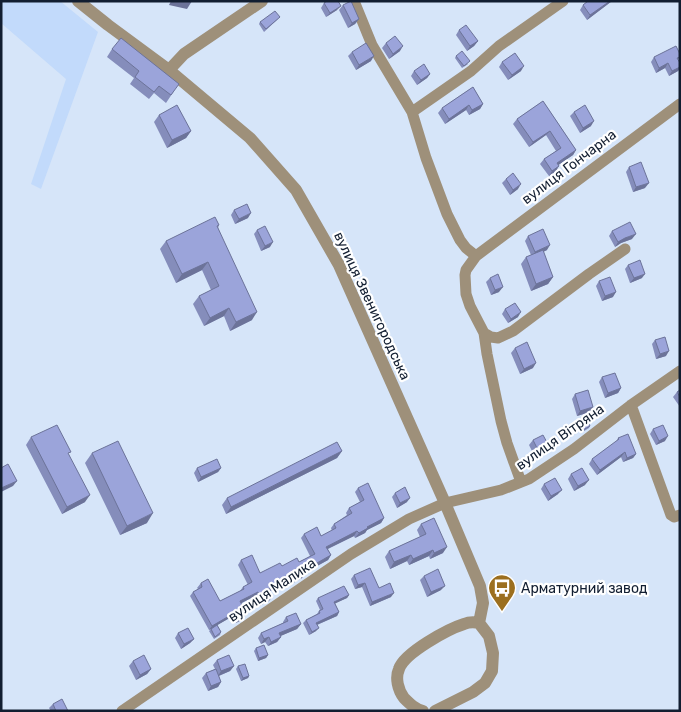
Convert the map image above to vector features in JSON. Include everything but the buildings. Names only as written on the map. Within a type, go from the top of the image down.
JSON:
[{"type":"street","name":"вулиця Звенигородська","points":[[78,1],[108,26],[169,70],[250,138],[296,190],[339,265],[445,503],[480,586],[483,604],[479,623]]},
{"type":"street","points":[[169,70],[184,54],[262,1]]},
{"type":"street","points":[[354,1],[372,45],[412,112],[426,158],[447,214],[460,240],[476,256],[466,270],[465,287],[470,306],[484,333],[503,428],[521,482]]},
{"type":"street","points":[[412,112],[471,71],[499,46],[563,1]]},
{"type":"street","name":"вулиця Гончарна","points":[[476,256],[680,104]]},
{"type":"street","points":[[484,333],[498,338],[513,331],[625,249]]},
{"type":"street","name":"вулиця Вітряна","points":[[445,503],[501,490],[540,472],[680,371]]},
{"type":"street","points":[[631,405],[671,515],[674,517],[680,515]]},
{"type":"street","name":"вулиця Малика","points":[[122,711],[351,554],[409,519],[445,503]]},
{"type":"street","points":[[423,711],[418,710],[401,694],[397,679],[399,668],[408,656],[436,637],[465,623],[479,623],[489,636],[493,653],[492,671],[485,683],[473,692],[435,711]]},
{"type":"shaded area","points":[[1,1],[60,1],[98,32],[41,189],[31,184],[66,79],[1,23]]},
{"type":"place","name":"Арматурний завод","points":[[502,612]]}]
